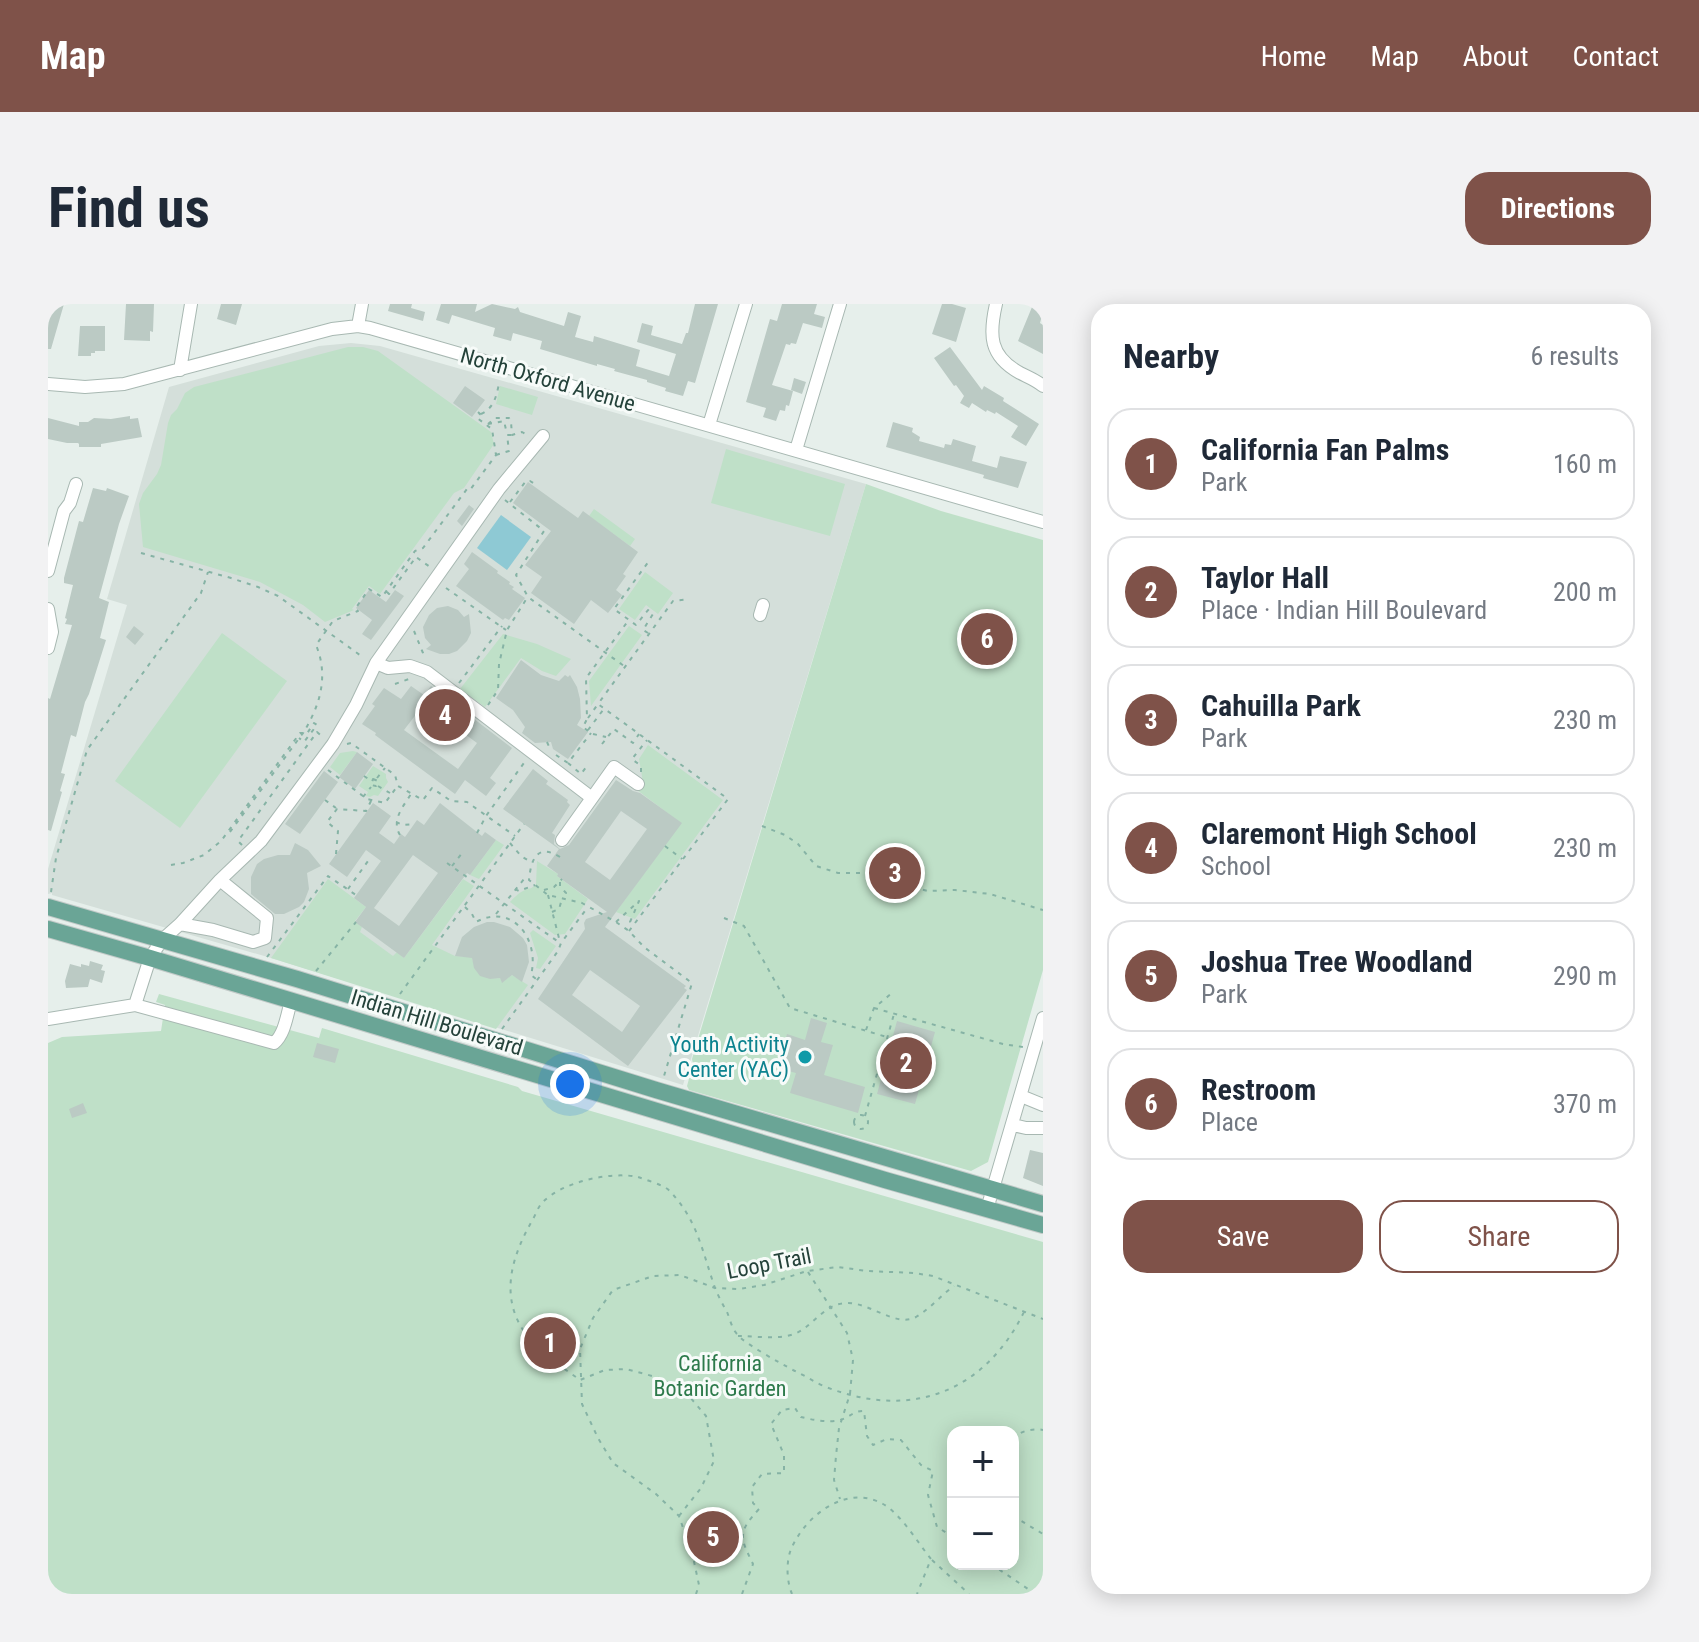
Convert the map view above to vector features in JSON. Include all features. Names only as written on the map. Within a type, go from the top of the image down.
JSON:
[{"type":"main road","name":"Indian Hill Boulevard","points":[[49,902],[162,940],[688,1100],[1043,1204]]},
{"type":"main road","name":"Indian Hill Boulevard","points":[[48,929],[812,1159],[1043,1225]]},
{"type":"street","points":[[180,370],[191,304]]},
{"type":"street","points":[[358,326],[362,304]]},
{"type":"street","points":[[709,425],[746,304]]},
{"type":"street","points":[[796,450],[840,304]]},
{"type":"street","points":[[996,304],[991,327],[994,347],[1005,364],[1043,386]]},
{"type":"street","name":"North Oxford Avenue","points":[[48,384],[85,387],[124,384],[332,329],[358,326],[1042,517]]},
{"type":"street","points":[[135,1005],[150,958],[162,940],[261,841],[333,744],[376,663],[496,493],[541,439]]},
{"type":"street","points":[[48,571],[53,531],[70,503],[76,484]]},
{"type":"street","points":[[48,648],[52,632],[49,613]]},
{"type":"street","points":[[376,663],[388,668],[410,666],[427,672],[592,798]]},
{"type":"street","points":[[562,840],[614,767],[638,784]]},
{"type":"street","points":[[180,924],[253,942],[265,938],[267,918],[220,880]]},
{"type":"street","points":[[48,1019],[135,1005],[274,1043],[279,1040],[291,1001]]},
{"type":"street","points":[[987,1209],[1043,1018]]},
{"type":"street","points":[[1021,1096],[1043,1105]]},
{"type":"street","points":[[1013,1125],[1043,1128]]},
{"type":"path","points":[[496,455],[492,429],[477,418],[478,413],[486,412],[494,403],[499,384]]},
{"type":"path","points":[[488,425],[495,418],[509,418],[512,435]]},
{"type":"path","points":[[171,865],[204,855],[229,833],[303,733],[312,719],[323,683],[316,645],[333,621],[358,611],[355,609],[369,589],[382,597],[415,551],[423,548],[496,455],[509,451],[504,421],[488,425]]},
{"type":"path","points":[[507,435],[522,432],[541,439]]},
{"type":"path","points":[[509,503],[526,481],[538,486]]},
{"type":"path","points":[[496,493],[544,531],[516,575],[528,597],[625,667]]},
{"type":"path","points":[[141,553],[258,587],[278,596],[376,663]]},
{"type":"path","points":[[386,592],[389,594],[416,557],[434,571]]},
{"type":"path","points":[[609,614],[649,561]]},
{"type":"path","points":[[49,902],[56,858],[87,750],[201,593],[208,572]]},
{"type":"path","points":[[441,584],[507,630]]},
{"type":"path","points":[[482,714],[498,690],[499,664],[507,630],[528,597]]},
{"type":"path","points":[[607,737],[583,727],[587,719],[673,601],[689,599]]},
{"type":"path","points":[[614,609],[636,625],[648,610],[653,614],[643,630],[649,634]]},
{"type":"path","points":[[615,618],[619,613]]},
{"type":"path","points":[[587,719],[586,678],[629,620]]},
{"type":"path","points":[[395,684],[411,679],[424,663],[414,624]]},
{"type":"path","points":[[572,629],[575,625]]},
{"type":"path","points":[[453,692],[502,626]]},
{"type":"path","points":[[598,648],[602,643]]},
{"type":"path","points":[[598,704],[728,799],[629,931]]},
{"type":"path","points":[[568,763],[604,708]]},
{"type":"path","points":[[229,833],[300,733],[306,735],[314,723],[317,725],[304,742],[299,738]]},
{"type":"path","points":[[602,744],[614,729],[633,743],[639,734]]},
{"type":"path","points":[[247,848],[238,841],[317,732],[337,747],[351,743],[395,775],[398,786],[411,794],[423,800],[432,788],[451,801],[467,802],[515,836]]},
{"type":"path","points":[[638,784],[641,766],[632,759],[647,740]]},
{"type":"path","points":[[547,742],[550,751],[581,774],[587,766]]},
{"type":"path","points":[[477,833],[532,753]]},
{"type":"path","points":[[325,768],[371,800],[385,803],[398,786]]},
{"type":"path","points":[[371,781],[385,768]]},
{"type":"path","points":[[364,776],[372,786]]},
{"type":"path","points":[[376,779],[377,785]]},
{"type":"path","points":[[363,797],[372,786],[377,785],[391,794]]},
{"type":"path","points":[[400,835],[396,822],[411,794]]},
{"type":"path","points":[[325,800],[337,809],[366,811],[371,800]]},
{"type":"path","points":[[336,854],[338,831],[327,822],[337,809]]},
{"type":"path","points":[[396,822],[414,824]]},
{"type":"path","points":[[397,1000],[524,824]]},
{"type":"path","points":[[762,826],[798,844],[816,866],[838,873],[875,873],[899,884],[928,891],[990,894],[1043,910]]},
{"type":"path","points":[[510,843],[521,856],[532,862]]},
{"type":"path","points":[[665,846],[683,859]]},
{"type":"path","points":[[452,866],[463,852]]},
{"type":"path","points":[[529,880],[536,855],[551,852],[560,857]]},
{"type":"path","points":[[348,890],[368,861]]},
{"type":"path","points":[[447,863],[561,943]]},
{"type":"path","points":[[266,959],[328,876],[356,895]]},
{"type":"path","points":[[495,916],[524,879],[529,880],[548,895],[589,907],[616,922],[692,983],[662,1083]]},
{"type":"path","points":[[543,891],[561,880],[560,886],[566,893],[559,909],[552,913]]},
{"type":"path","points":[[515,889],[519,891],[536,884]]},
{"type":"path","points":[[548,895],[561,943]]},
{"type":"path","points":[[616,922],[639,901],[630,922],[634,925]]},
{"type":"path","points":[[464,906],[476,922],[499,916],[522,928],[533,952],[531,975],[537,980]]},
{"type":"path","points":[[500,1032],[589,907]]},
{"type":"path","points":[[724,918],[744,926],[790,1008],[888,1038]]},
{"type":"path","points":[[522,928],[529,921]]},
{"type":"path","points":[[314,974],[356,922]]},
{"type":"path","points":[[866,1031],[874,1008],[892,993]]},
{"type":"path","points":[[874,1008],[1034,1051]]},
{"type":"path","points":[[865,1116],[894,1014]]},
{"type":"path","points":[[679,1516],[701,1488],[714,1461],[706,1416],[689,1396],[656,1377],[626,1369],[605,1370],[580,1380],[543,1354],[525,1333],[514,1313],[509,1287],[513,1264],[525,1232],[542,1203],[568,1184],[606,1176],[637,1177],[669,1189],[686,1211],[700,1240],[715,1288],[738,1336],[825,1387],[878,1400],[933,1395],[962,1384],[983,1369],[1012,1336],[1024,1312]]},
{"type":"path","name":"Loop Trail","points":[[696,1594],[699,1585],[693,1557],[679,1516],[656,1494],[613,1463],[582,1404],[580,1349],[593,1318],[613,1290],[653,1276],[680,1275],[715,1288],[739,1289],[764,1285],[807,1271],[838,1267],[933,1276],[1043,1319]]},
{"type":"path","points":[[807,1271],[847,1333],[853,1360],[850,1394],[839,1428],[834,1480],[840,1500]]},
{"type":"path","points":[[738,1336],[796,1334],[829,1307],[845,1303],[865,1306],[902,1321],[913,1319],[955,1285]]},
{"type":"path","points":[[742,1594],[753,1564],[741,1540],[744,1529],[759,1509],[753,1503],[752,1487],[762,1474],[784,1473],[784,1455],[771,1424],[782,1410],[795,1408],[801,1417],[828,1421],[842,1420],[854,1411],[864,1411],[867,1436],[873,1445],[887,1439],[901,1440],[921,1465],[933,1471],[928,1495],[937,1527],[947,1533]]},
{"type":"path","points":[[1019,1434],[1043,1430]]},
{"type":"path","points":[[792,1594],[788,1583],[789,1554],[810,1521],[840,1500],[866,1498],[882,1503],[895,1513],[931,1559],[969,1594]]},
{"type":"path","points":[[1019,1520],[1043,1534]]},
{"type":"path","points":[[917,1594],[931,1559]]},
{"type":"path","points":[[1000,1570],[1034,1593],[1043,1584]]},
{"type":"shaded area","points":[[351,343],[380,346],[866,484],[683,1085],[271,958],[48,894],[48,869],[127,605],[107,599],[169,387],[319,346]]},
{"type":"green space","points":[[348,347],[378,351],[491,432],[494,444],[464,488],[454,493],[380,594],[369,586],[354,610],[325,622],[303,605],[260,582],[143,547],[139,504],[161,465],[168,423],[185,393],[194,387]]},
{"type":"green space","points":[[500,386],[538,397],[532,415],[496,404]]},
{"type":"green space","points":[[726,449],[845,484],[830,536],[711,503]]},
{"type":"green space","points":[[866,484],[941,511],[1043,540],[1043,970],[988,1162],[971,1171],[689,1090],[687,1086],[692,1059]]},
{"type":"green space","points":[[594,509],[635,539],[630,546],[589,516]]},
{"type":"green space","points":[[645,572],[673,593],[658,614],[646,605],[635,620],[619,609]]},
{"type":"green space","points":[[629,626],[642,635],[591,706],[589,681]]},
{"type":"green space","points":[[222,633],[287,681],[180,828],[115,781]]},
{"type":"green space","points":[[503,634],[571,659],[556,676],[521,658],[485,707],[460,689]]},
{"type":"green space","points":[[648,745],[723,800],[635,919],[616,912],[681,823],[637,790],[643,782],[639,759]]},
{"type":"green space","points":[[357,752],[340,775],[330,767],[340,753]]},
{"type":"green space","points":[[373,766],[386,774],[388,782],[378,796],[370,797],[359,786]]},
{"type":"green space","points":[[496,840],[504,845],[479,879],[470,875]]},
{"type":"green space","points":[[537,861],[588,899],[565,934],[555,935],[510,902],[536,884]]},
{"type":"green space","points":[[328,879],[366,907],[355,921],[362,927],[360,932],[393,956],[397,952],[404,958],[463,879],[474,886],[432,945],[455,956],[472,957],[475,968],[484,977],[500,978],[502,982],[512,975],[528,985],[496,1029],[271,958]]},
{"type":"green space","points":[[533,930],[556,946],[540,969],[536,968],[538,958],[530,933]]},
{"type":"green space","name":"California Botanic Garden","points":[[159,994],[319,1038],[322,1028],[518,1087],[522,1091],[1043,1242],[1043,1594],[48,1594],[48,1043],[62,1037],[161,1031],[165,1005],[156,1002]]},
{"type":"water","points":[[501,515],[531,537],[507,570],[477,548]]},
{"type":"building","points":[[48,304],[64,304],[51,349],[48,349]]},
{"type":"building","points":[[126,304],[154,304],[150,341],[124,340]]},
{"type":"building","points":[[221,304],[242,304],[236,325],[217,319]]},
{"type":"building","points":[[390,304],[412,304],[411,308],[425,312],[423,321],[388,311]]},
{"type":"building","points":[[441,304],[477,304],[475,312],[492,304],[518,307],[520,312],[564,326],[568,312],[581,316],[575,337],[593,342],[594,336],[640,350],[636,366],[669,376],[676,354],[637,342],[642,323],[653,326],[651,335],[682,344],[695,304],[718,304],[695,383],[688,381],[683,396],[615,369],[540,349],[542,341],[513,333],[511,341],[493,336],[495,328],[452,315],[449,324],[436,320]]},
{"type":"building","points":[[782,304],[817,304],[814,314],[825,317],[822,328],[803,323],[796,344],[786,344],[772,385],[793,391],[789,406],[786,405],[785,411],[780,410],[776,421],[763,417],[766,408],[746,402],[770,319],[777,321]]},
{"type":"building","points":[[942,304],[966,308],[956,342],[932,334]]},
{"type":"building","points":[[1032,307],[1043,312],[1040,323],[1043,325],[1043,354],[1018,341]]},
{"type":"building","points":[[80,326],[105,326],[105,351],[78,356]]},
{"type":"building","points":[[950,347],[982,390],[984,386],[1039,424],[1026,446],[1011,437],[1018,426],[996,412],[986,412],[972,403],[969,408],[960,403],[964,396],[934,358]]},
{"type":"building","points":[[794,378],[806,382],[802,394],[791,390]]},
{"type":"building","points":[[465,386],[485,400],[472,417],[453,403]]},
{"type":"building","points":[[130,416],[130,419],[138,418],[142,437],[101,444],[101,447],[79,447],[78,443],[48,439],[48,418],[79,426],[79,422],[94,418]]},
{"type":"building","points":[[893,422],[913,428],[912,432],[920,437],[919,441],[944,448],[945,444],[951,445],[953,439],[976,446],[972,461],[997,468],[1000,456],[1027,462],[1018,488],[886,447]]},
{"type":"building","points":[[528,482],[578,518],[583,511],[638,552],[616,590],[622,595],[608,613],[591,600],[574,624],[531,593],[542,577],[525,565],[551,531],[513,503]]},
{"type":"building","points":[[93,488],[106,491],[107,488],[129,496],[99,598],[109,602],[100,638],[106,640],[76,737],[71,735],[61,773],[65,774],[62,792],[51,831],[48,830],[48,698],[72,625],[65,624],[65,618],[73,585],[64,583],[64,578],[79,521],[83,522]]},
{"type":"building","points":[[469,505],[474,509],[462,526],[457,521]]},
{"type":"building","points":[[472,552],[498,571],[514,587],[512,589],[525,598],[509,620],[503,620],[456,586],[469,569],[464,564]]},
{"type":"building","points":[[369,590],[386,602],[395,590],[404,596],[371,640],[362,634],[372,620],[356,608]]},
{"type":"building","points":[[448,606],[464,617],[469,614],[471,633],[457,651],[440,654],[426,649],[431,645],[425,638],[423,627],[437,608]]},
{"type":"building","points":[[134,626],[144,634],[135,645],[126,637]]},
{"type":"building","points":[[978,631],[998,636],[995,646],[976,641]]},
{"type":"building","points":[[521,660],[541,675],[559,681],[570,675],[577,687],[581,718],[577,725],[588,732],[568,759],[553,749],[551,742],[535,743],[522,733],[525,727],[513,710],[496,698]]},
{"type":"building","points":[[411,686],[424,695],[431,686],[512,748],[490,778],[496,783],[486,796],[465,780],[455,794],[362,724],[384,688],[401,699]],"holes":[[[424,704],[477,743],[458,769],[404,730]]]},
{"type":"building","points":[[357,752],[373,764],[355,789],[339,777]]},
{"type":"building","points":[[533,769],[570,805],[552,833],[555,835],[554,844],[560,849],[569,845],[616,780],[682,823],[605,927],[686,986],[684,988],[687,990],[628,1066],[538,999],[585,929],[586,919],[607,912],[547,866],[559,849],[503,809]],"holes":[[[621,811],[647,829],[610,880],[585,862]],[[590,970],[640,1006],[622,1032],[572,995]]]},
{"type":"building","points":[[324,771],[338,782],[300,834],[285,824]]},
{"type":"building","points":[[373,803],[391,816],[379,833],[394,844],[401,834],[405,837],[417,820],[424,825],[440,803],[482,836],[485,832],[496,840],[470,875],[467,873],[404,958],[355,922],[366,907],[354,898],[381,861],[366,850],[347,877],[329,864]],"holes":[[[413,855],[438,873],[399,926],[374,908]]]},
{"type":"building","points":[[295,843],[308,850],[321,866],[307,873],[309,889],[304,902],[284,914],[275,914],[251,894],[251,877],[257,864],[278,855],[290,855]]},
{"type":"building","points":[[487,922],[510,927],[523,938],[529,962],[522,982],[512,975],[502,983],[500,978],[480,976],[472,958],[455,956],[462,937],[474,927]]},
{"type":"building","points":[[90,961],[103,965],[102,983],[90,979],[88,987],[66,988],[70,964],[89,966]]},
{"type":"building","name":"Youth Activity Center (YAC)","points":[[811,1018],[827,1023],[821,1042],[833,1045],[824,1075],[865,1087],[858,1113],[790,1093],[796,1073],[777,1068],[787,1034],[805,1040]]},
{"type":"building","points":[[897,1021],[935,1032],[915,1104],[877,1094]]},
{"type":"building","points":[[317,1043],[339,1049],[335,1063],[313,1057]]},
{"type":"building","points":[[83,1103],[87,1113],[72,1118],[69,1109]]},
{"type":"building","points":[[1030,1150],[1043,1153],[1043,1186],[1023,1178]]},
{"type":"place","name":"Restroom","points":[[987,639]]},
{"type":"place","name":"Claremont High School","points":[[445,715]]},
{"type":"place","name":"Cahuilla Park","points":[[895,873]]},
{"type":"place","name":"Youth Activity Center (YAC)","points":[[805,1057]]},
{"type":"place","name":"Taylor Hall","points":[[906,1063]]},
{"type":"place","name":"California Fan Palms","points":[[550,1343]]},
{"type":"place","name":"Joshua Tree Woodland","points":[[713,1537]]}]
